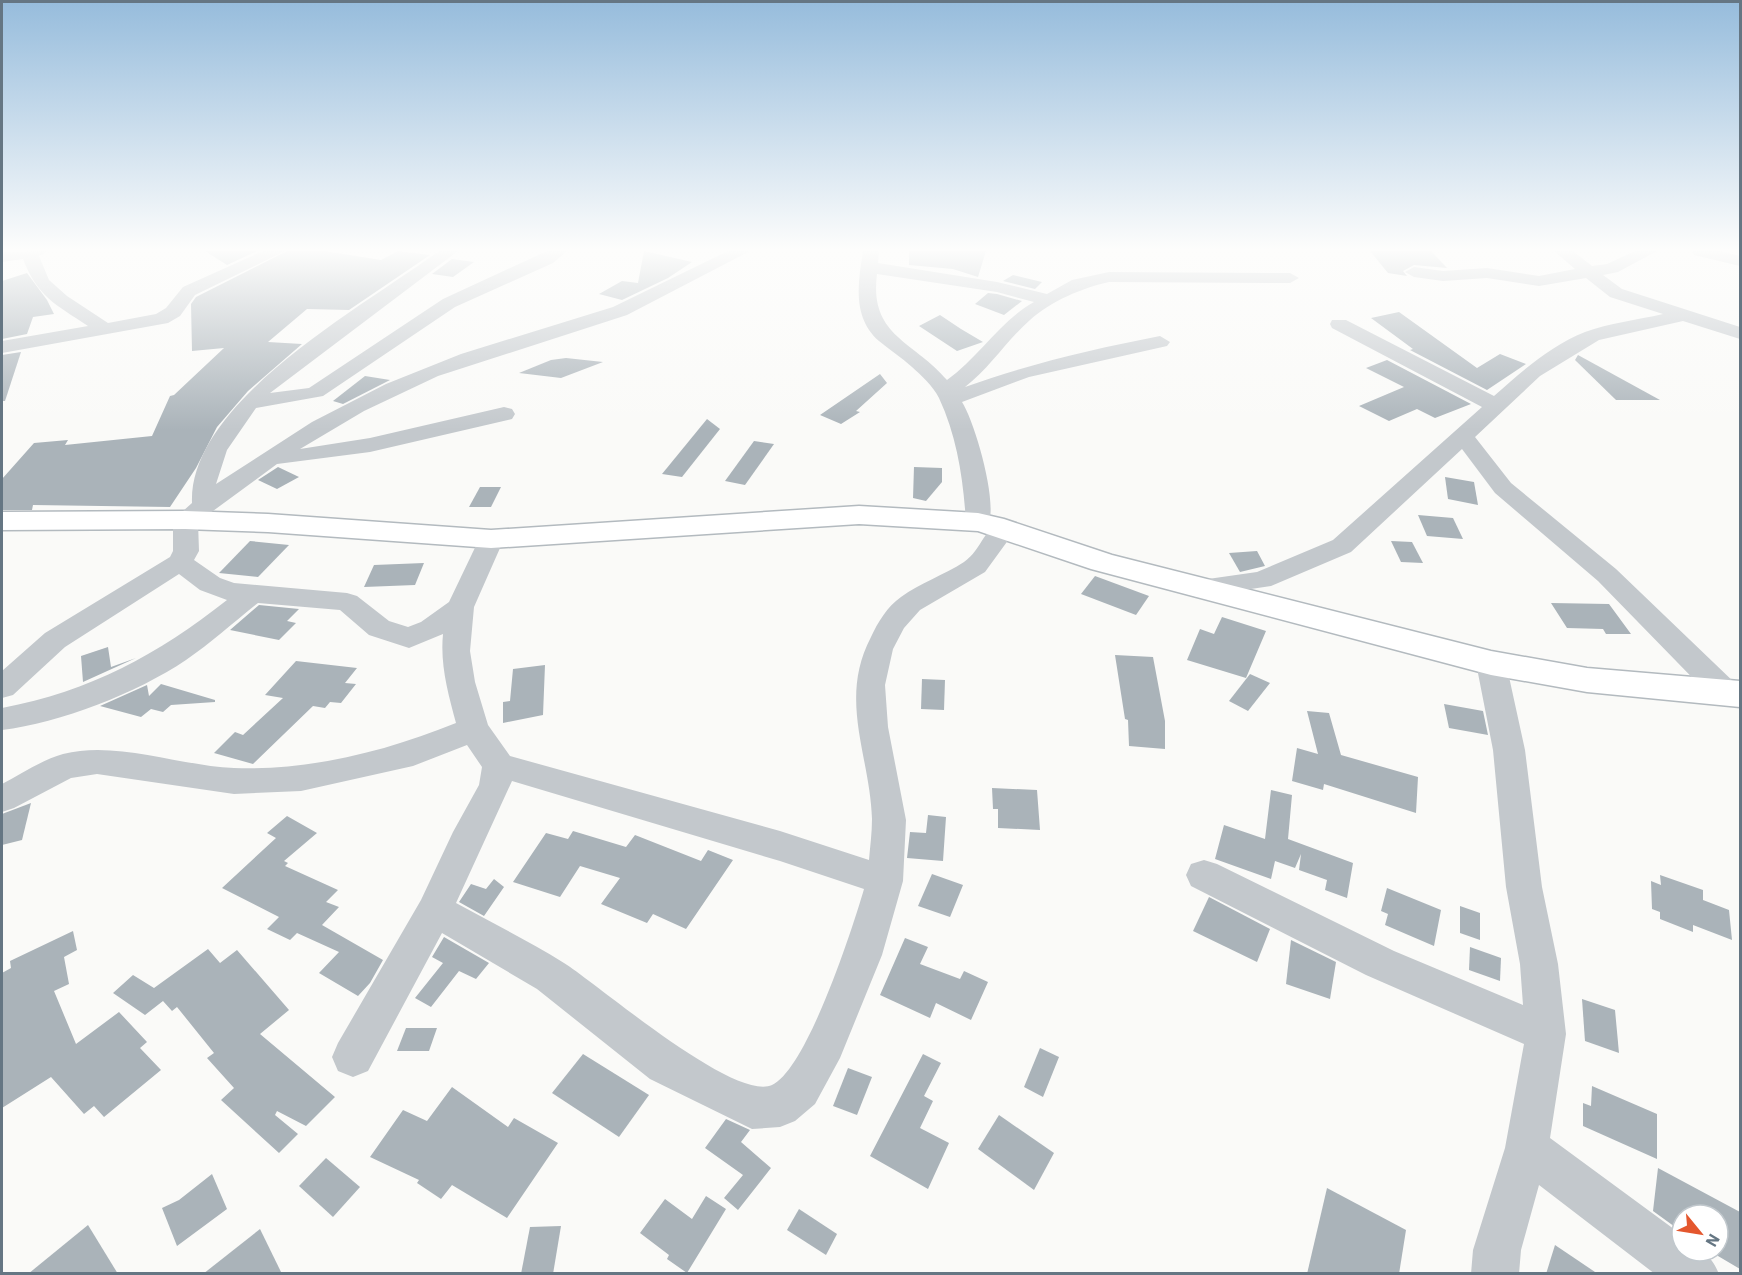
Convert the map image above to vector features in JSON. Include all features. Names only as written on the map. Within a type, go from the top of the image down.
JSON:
[{"type":"street","points":[[77,310],[103,328]]},
{"type":"street","points":[[2,347],[103,328],[146,323],[173,310]]},
{"type":"street","points":[[2,687],[55,640],[180,562],[186,551],[194,512],[204,480],[216,452],[250,402],[367,310]]},
{"type":"street","points":[[250,402],[316,392],[438,310]]},
{"type":"street","points":[[194,512],[268,460],[366,401],[414,378],[467,358],[621,310]]},
{"type":"street","points":[[435,910],[551,976],[665,1064],[752,1108],[780,1106],[800,1089],[826,1044],[863,956],[885,881],[888,820],[882,771],[872,727],[870,685],[879,650],[892,623],[910,604],[976,566],[991,549],[991,525],[975,477],[968,436],[947,396],[924,366],[877,331],[867,310]]},
{"type":"street","points":[[947,396],[1024,315],[1032,310]]},
{"type":"street","points":[[1669,310],[1740,333]]},
{"type":"street","points":[[1197,588],[1262,580],[1342,546],[1494,405],[1533,372],[1574,345],[1593,336],[1683,315]]},
{"type":"street","points":[[1339,324],[1494,405]]},
{"type":"street","points":[[947,396],[1032,370],[1160,342]]},
{"type":"street","points":[[268,460],[370,445],[504,414]]},
{"type":"street","points":[[1463,436],[1503,488],[1607,575],[1734,694]]},
{"type":"street","points":[[2,521],[194,512],[268,523],[491,539],[736,521],[859,515],[991,525],[1102,562],[1491,663],[1587,680],[1734,694]]},
{"type":"street","points":[[491,539],[459,607],[456,651],[459,682],[472,729],[499,765],[780,846],[885,881]]},
{"type":"street","points":[[180,562],[221,589],[347,602],[379,628],[409,638],[431,629],[459,607]]},
{"type":"street","points":[[2,719],[52,708],[139,672],[172,655],[255,592]]},
{"type":"street","points":[[1491,663],[1509,750],[1524,887],[1539,964],[1546,1034],[1527,1148],[1497,1250],[1495,1274]]},
{"type":"street","points":[[2,799],[65,766],[97,762],[234,781],[301,778],[413,754],[472,729]]},
{"type":"street","points":[[353,1058],[435,910],[465,842],[495,786],[499,765]]},
{"type":"street","points":[[1204,875],[1380,963],[1546,1034]]},
{"type":"street","points":[[1527,1148],[1695,1274]]},
{"type":"building","points":[[2,310],[52,310],[54,314],[33,317],[27,334],[2,339]]},
{"type":"building","points":[[191,310],[305,310],[268,342],[302,344],[248,391],[217,427],[196,468],[170,507],[33,505],[32,510],[2,510],[2,479],[34,443],[68,440],[65,445],[152,436],[170,396],[174,395],[224,348],[192,351]]},
{"type":"building","points":[[992,310],[1010,310],[1004,315]]},
{"type":"building","points":[[1399,312],[1477,368],[1500,354],[1526,364],[1487,390],[1410,350],[1413,349],[1371,318]]},
{"type":"building","points":[[940,315],[983,342],[957,351],[919,326]]},
{"type":"building","points":[[21,352],[5,401],[2,401],[2,355]]},
{"type":"building","points":[[1578,355],[1660,400],[1616,400],[1575,360]]},
{"type":"building","points":[[566,358],[603,362],[561,378],[519,373],[551,360]]},
{"type":"building","points":[[1387,360],[1471,404],[1435,418],[1417,409],[1389,421],[1359,406],[1404,387],[1366,368]]},
{"type":"building","points":[[880,374],[887,383],[856,411],[860,412],[841,424],[820,415]]},
{"type":"building","points":[[365,376],[390,380],[343,404],[333,401]]},
{"type":"building","points":[[707,419],[720,429],[682,477],[662,474]]},
{"type":"building","points":[[754,441],[774,444],[745,485],[725,481]]},
{"type":"building","points":[[278,467],[299,477],[277,489],[258,480]]},
{"type":"building","points":[[914,467],[942,468],[942,482],[926,501],[913,498]]},
{"type":"building","points":[[1445,477],[1474,482],[1478,505],[1448,499]]},
{"type":"building","points":[[480,487],[501,487],[491,507],[469,507]]},
{"type":"building","points":[[1418,515],[1453,518],[1463,539],[1427,536]]},
{"type":"building","points":[[250,541],[289,545],[258,577],[219,573]]},
{"type":"building","points":[[1391,541],[1412,542],[1423,563],[1401,562]]},
{"type":"building","points":[[1257,551],[1265,566],[1240,572],[1229,553]]},
{"type":"building","points":[[424,563],[415,585],[364,587],[374,565]]},
{"type":"building","points":[[1095,576],[1149,596],[1136,615],[1081,594]]},
{"type":"building","points":[[1551,603],[1609,604],[1631,634],[1606,634],[1603,629],[1567,628]]},
{"type":"building","points":[[259,605],[299,609],[287,621],[296,623],[279,640],[230,630]]},
{"type":"building","points":[[1222,617],[1266,631],[1246,678],[1187,660],[1200,629],[1214,634]]},
{"type":"building","points":[[108,647],[111,667],[136,658],[83,682],[81,656]]},
{"type":"building","points":[[1115,655],[1153,657],[1165,721],[1165,749],[1129,746],[1128,720],[1125,719]]},
{"type":"building","points":[[296,661],[357,668],[345,683],[356,684],[341,703],[330,702],[325,708],[313,706],[253,764],[214,753],[235,732],[243,735],[283,698],[265,695]]},
{"type":"building","points":[[545,665],[543,715],[503,723],[503,702],[510,701],[513,669]]},
{"type":"building","points":[[1250,674],[1270,683],[1248,711],[1229,701]]},
{"type":"building","points":[[922,679],[945,680],[944,710],[921,709]]},
{"type":"building","points":[[161,684],[215,700],[215,702],[171,705],[163,712],[151,709],[141,717],[100,706],[147,685],[149,696]]},
{"type":"building","points":[[1444,704],[1483,711],[1488,735],[1449,728]]},
{"type":"building","points":[[1307,711],[1329,713],[1341,755],[1418,777],[1416,813],[1324,784],[1323,790],[1292,781],[1297,748],[1318,754]]},
{"type":"building","points":[[992,788],[1037,790],[1040,830],[998,828],[998,809],[993,809]]},
{"type":"building","points":[[1271,790],[1292,795],[1288,839],[1353,863],[1347,898],[1325,890],[1327,880],[1299,870],[1301,854],[1295,868],[1275,861],[1271,879],[1215,859],[1224,825],[1265,839]]},
{"type":"building","points":[[31,803],[22,840],[2,845],[2,814]]},
{"type":"building","points":[[928,815],[946,817],[943,861],[907,858],[910,832],[926,833]]},
{"type":"building","points":[[287,816],[317,833],[284,861],[288,863],[285,866],[338,890],[326,902],[339,907],[322,925],[383,960],[370,983],[358,996],[319,973],[339,952],[297,933],[290,940],[267,929],[279,917],[222,888],[276,838],[267,833]]},
{"type":"building","points":[[573,831],[626,847],[635,835],[701,861],[708,850],[733,860],[686,929],[653,914],[647,923],[601,904],[620,878],[580,866],[560,897],[513,882],[546,833],[568,839]]},
{"type":"building","points":[[932,874],[963,885],[950,917],[918,906]]},
{"type":"building","points":[[1660,875],[1703,890],[1703,900],[1729,910],[1732,940],[1693,925],[1693,932],[1660,919],[1660,912],[1652,909],[1651,881],[1661,885]]},
{"type":"building","points":[[494,879],[504,887],[484,916],[459,902],[471,884],[486,889]]},
{"type":"building","points":[[1387,888],[1441,910],[1434,946],[1385,925],[1388,914],[1381,911]]},
{"type":"building","points":[[1209,897],[1270,929],[1257,962],[1193,931]]},
{"type":"building","points":[[1460,906],[1480,913],[1480,940],[1460,933]]},
{"type":"building","points":[[73,931],[77,950],[64,957],[69,984],[54,991],[76,1044],[119,1012],[147,1042],[140,1048],[161,1070],[104,1117],[94,1106],[84,1114],[51,1077],[2,1108],[2,973],[11,968],[10,961]]},
{"type":"building","points":[[444,937],[489,963],[476,979],[459,971],[431,1007],[415,998],[443,963],[432,957]]},
{"type":"building","points":[[905,938],[928,947],[920,964],[960,979],[964,971],[988,982],[971,1020],[936,1003],[930,1018],[880,995]]},
{"type":"building","points":[[1291,940],[1336,962],[1330,999],[1286,984]]},
{"type":"building","points":[[1470,947],[1501,958],[1500,981],[1469,970]]},
{"type":"building","points":[[208,949],[220,963],[237,950],[289,1010],[260,1034],[335,1097],[306,1126],[277,1111],[275,1115],[298,1134],[279,1153],[221,1100],[234,1088],[207,1058],[214,1053],[177,1007],[172,1011],[163,1001],[145,1015],[113,993],[133,975],[154,988]]},
{"type":"building","points":[[1582,999],[1615,1010],[1619,1053],[1585,1041]]},
{"type":"building","points":[[406,1028],[437,1028],[429,1051],[397,1051]]},
{"type":"building","points":[[1040,1048],[1059,1057],[1043,1097],[1024,1087]]},
{"type":"building","points":[[583,1054],[649,1095],[619,1137],[552,1093]]},
{"type":"building","points":[[923,1054],[941,1063],[924,1096],[933,1101],[920,1128],[949,1143],[928,1189],[870,1156]]},
{"type":"building","points":[[848,1068],[872,1077],[857,1115],[833,1106]]},
{"type":"building","points":[[1592,1086],[1657,1114],[1657,1159],[1583,1126],[1583,1103],[1591,1106]]},
{"type":"building","points":[[452,1087],[508,1127],[514,1118],[558,1143],[507,1218],[452,1185],[441,1199],[417,1183],[419,1180],[370,1157],[403,1110],[427,1121]]},
{"type":"building","points":[[999,1115],[1054,1153],[1034,1190],[978,1149]]},
{"type":"building","points":[[726,1119],[750,1130],[741,1142],[771,1168],[738,1210],[724,1198],[743,1175],[705,1148]]},
{"type":"building","points":[[326,1158],[360,1187],[333,1217],[299,1186]]},
{"type":"building","points":[[1658,1168],[1723,1203],[1670,1203],[1670,1223],[1653,1211]]},
{"type":"building","points":[[212,1174],[227,1209],[177,1246],[162,1208],[179,1200]]},
{"type":"building","points":[[1327,1188],[1406,1230],[1399,1274],[1307,1274]]},
{"type":"building","points":[[706,1196],[726,1209],[687,1273],[667,1259],[669,1255],[640,1233],[665,1199],[692,1219]]},
{"type":"building","points":[[1730,1207],[1740,1212],[1740,1269],[1730,1263]]},
{"type":"building","points":[[799,1209],[837,1234],[826,1255],[787,1230]]},
{"type":"building","points":[[88,1225],[118,1274],[28,1274]]},
{"type":"building","points":[[561,1226],[553,1274],[521,1274],[530,1227]]},
{"type":"building","points":[[260,1229],[282,1274],[203,1274]]},
{"type":"building","points":[[1555,1245],[1598,1274],[1546,1274]]}]
